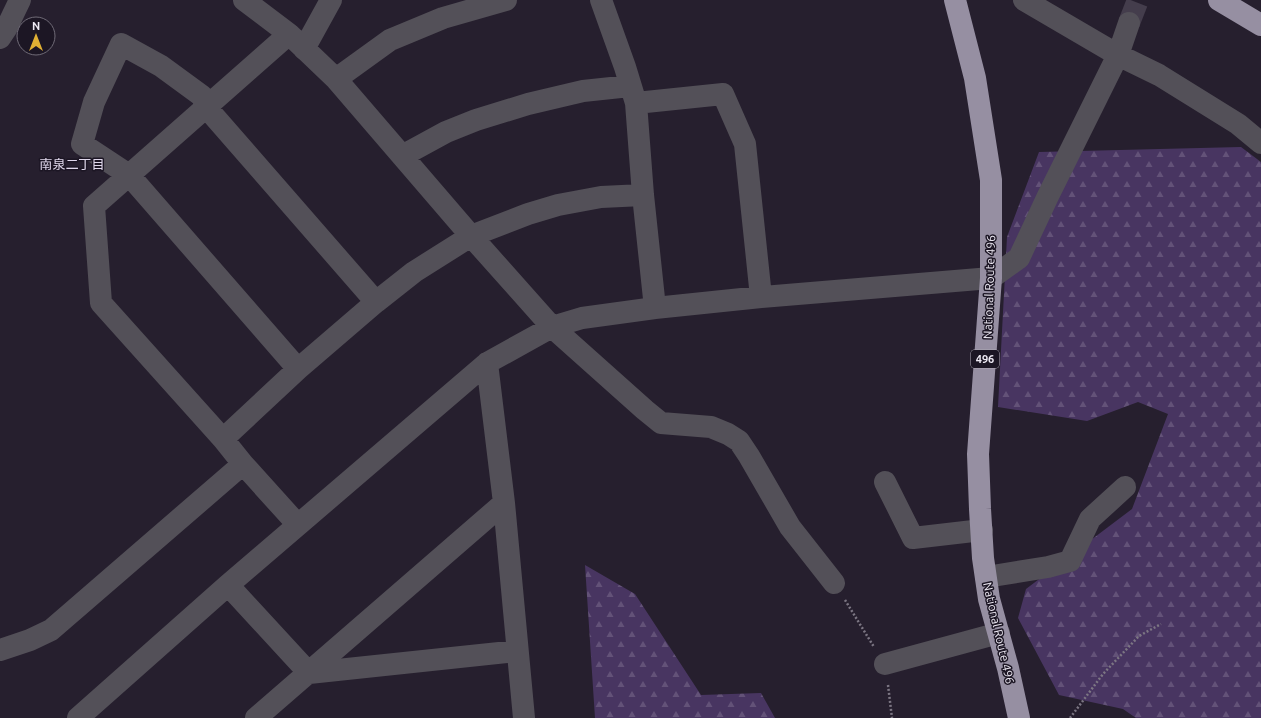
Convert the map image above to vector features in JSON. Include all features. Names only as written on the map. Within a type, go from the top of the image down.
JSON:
[{"type":"highway","name":"National Route 496","points":[[955,0],[975,78],[991,180],[991,278],[978,454],[986,577],[989,599],[1008,668],[1019,718]]},
{"type":"highway","points":[[1219,0],[1261,25]]},
{"type":"street","points":[[0,38],[20,0]]},
{"type":"street","points":[[244,0],[289,34],[336,79],[552,328],[661,423],[711,427],[728,434],[739,441],[790,527],[834,583]]},
{"type":"street","points":[[304,49],[332,0]]},
{"type":"street","points":[[336,79],[390,40],[443,18],[506,0]]},
{"type":"street","points":[[601,0],[633,94],[655,308]]},
{"type":"street","points":[[1024,0],[1118,55],[1159,74],[1238,124],[1261,142]]},
{"type":"street","points":[[78,718],[298,524],[487,363],[552,328],[582,318],[655,308],[761,297],[991,278],[1019,258],[1118,55],[1129,23]]},
{"type":"street","points":[[289,34],[94,206],[100,303],[298,524]]},
{"type":"street","points":[[298,369],[129,175],[82,144],[94,102],[121,44],[161,66],[202,96],[206,107],[376,302]]},
{"type":"street","points":[[402,156],[446,132],[484,118],[528,104],[583,91],[633,94],[723,94],[745,144],[761,297]]},
{"type":"street","points":[[223,439],[298,369],[376,302],[414,272],[471,236],[528,214],[558,205],[601,197],[643,195]]},
{"type":"street","points":[[487,363],[504,503],[524,718]]},
{"type":"street","points":[[0,650],[30,640],[51,630],[243,464]]},
{"type":"street","points":[[885,482],[914,538],[982,530]]},
{"type":"street","points":[[986,577],[1048,567],[1070,561],[1090,519],[1125,487]]},
{"type":"street","points":[[256,718],[504,503]]},
{"type":"street","points":[[228,585],[309,673]]},
{"type":"street","points":[[885,664],[999,633]]},
{"type":"street","points":[[309,673],[517,651]]},
{"type":"path","points":[[1070,718],[1103,674],[1139,636],[1161,624]]},
{"type":"green space","points":[[1241,147],[1261,162],[1261,718],[1136,718],[1123,709],[1059,695],[1018,618],[1026,589],[1132,509],[1168,414],[1138,402],[1087,421],[998,407],[1007,237],[1039,152]]},
{"type":"green space","points":[[585,565],[635,594],[701,695],[761,693],[775,718],[595,718]]},
{"type":"tunnel","points":[[1129,23],[1138,0]]},
{"type":"district","name":"南泉二丁目","points":[[72,164]]}]
